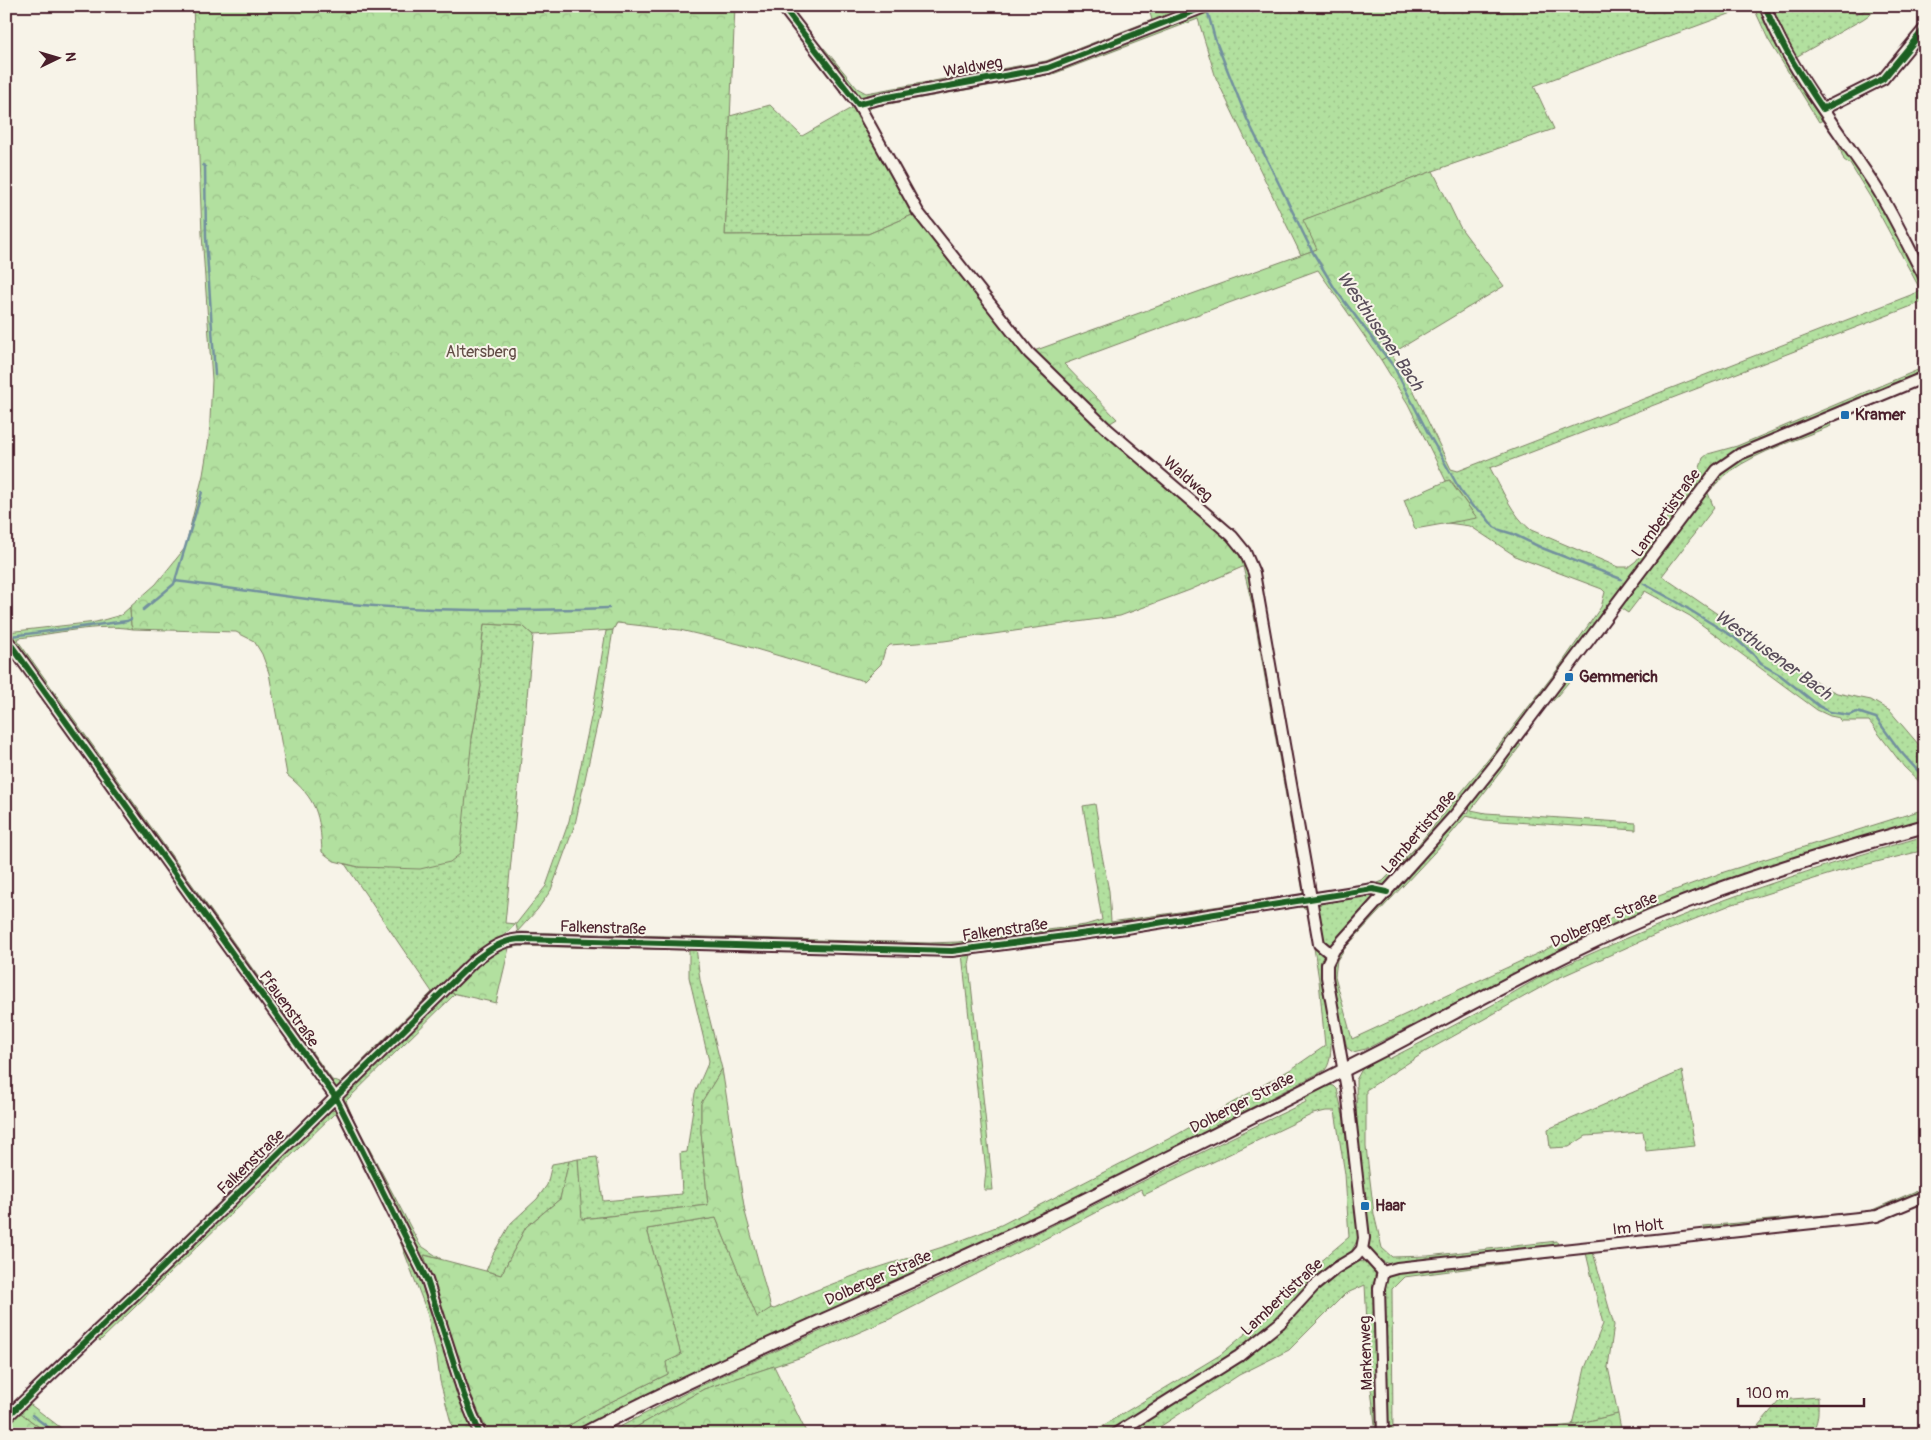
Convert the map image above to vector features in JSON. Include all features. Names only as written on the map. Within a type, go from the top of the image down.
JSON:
[{"type":"main road","name":"Dolberger Straße","points":[[584,1434],[706,1373],[1035,1224],[1344,1069],[1550,961],[1652,916],[1747,880],[1837,851],[1925,826]]},
{"type":"street","name":"Waldweg","points":[[782,6],[858,104],[918,212],[1029,353],[1105,427],[1232,536],[1246,552],[1254,573],[1319,944],[1331,954]]},
{"type":"street","name":"Waldweg","points":[[858,104],[1048,68],[1207,6]]},
{"type":"street","points":[[1765,6],[1777,35],[1790,59],[1876,187],[1925,278]]},
{"type":"street","points":[[1823,109],[1883,79],[1925,28]]},
{"type":"street","name":"Lambertistraße","points":[[1331,954],[1454,816],[1494,766],[1717,470],[1740,454],[1925,377]]},
{"type":"street","name":"Pfauenstraße","points":[[6,638],[336,1098],[427,1280],[464,1395],[480,1434]]},
{"type":"street","name":"Falkenstraße","points":[[6,1418],[336,1098],[474,961],[488,950],[507,941],[523,939],[952,951],[1126,928],[1373,889],[1387,892]]},
{"type":"street","points":[[1331,954],[1327,964],[1327,977],[1344,1069],[1364,1238],[1362,1249],[1383,1272]]},
{"type":"street","name":"Im Holt","points":[[1383,1272],[1406,1267],[1878,1216],[1925,1196]]},
{"type":"street","name":"Lambertistraße","points":[[1115,1434],[1239,1356],[1280,1323],[1313,1287],[1336,1268],[1356,1256],[1362,1249]]},
{"type":"street","name":"Markenweg","points":[[1383,1272],[1379,1288],[1383,1434]]},
{"type":"green space","name":"Altersberg","points":[[193,6],[735,6],[725,235],[868,234],[917,213],[1031,352],[1317,249],[1303,220],[1433,171],[1460,227],[1504,286],[1381,360],[1318,270],[1064,364],[1117,419],[1107,425],[1230,538],[1247,565],[1190,590],[1120,616],[944,641],[890,645],[885,650],[881,664],[864,681],[739,644],[680,630],[617,623],[613,630],[533,635],[523,626],[484,624],[479,669],[481,686],[472,738],[460,854],[450,862],[420,869],[359,867],[334,861],[322,852],[318,818],[311,800],[287,775],[269,673],[262,654],[254,641],[236,632],[133,629],[131,625],[130,607],[156,584],[185,548],[203,475],[209,439],[212,380],[202,234]]},
{"type":"green space","points":[[1148,6],[1202,6],[1048,65],[864,98],[855,96],[819,51],[824,48],[857,88],[866,93],[1046,61],[1152,20]]},
{"type":"green space","points":[[1211,6],[1751,6],[1534,86],[1554,129],[1433,171],[1304,220],[1317,249],[1301,255],[1216,78],[1198,19],[1053,74],[872,107],[869,110],[871,120],[866,110],[867,106],[1048,70]]},
{"type":"green space","points":[[1753,6],[1762,6],[1825,119],[1819,122],[1768,39]]},
{"type":"green space","points":[[1784,6],[1854,6],[1855,14],[1882,6],[1863,19],[1794,58],[1772,15]]},
{"type":"green space","points":[[770,105],[802,136],[855,106],[917,213],[868,234],[725,235],[730,116]]},
{"type":"green space","points":[[1839,140],[1873,189],[1925,284],[1925,301],[1490,468],[1518,517],[1531,530],[1618,567],[1628,567],[1636,561],[1692,485],[1703,458],[1708,454],[1737,446],[1925,367],[1925,372],[1733,453],[1716,464],[1504,748],[1450,814],[1386,886],[1370,886],[1383,881],[1418,845],[1487,761],[1557,670],[1601,607],[1605,592],[1602,589],[1517,557],[1470,526],[1447,523],[1476,517],[1450,480],[1446,481],[1408,404],[1381,360],[1391,354],[1408,380],[1451,469],[1458,471],[1921,291],[1872,200],[1850,164],[1844,160],[1837,141]]},
{"type":"green space","points":[[1829,421],[1831,426],[1754,457],[1722,478],[1708,493],[1714,508],[1662,576],[1824,687],[1837,693],[1871,700],[1890,711],[1925,752],[1925,787],[1904,767],[1869,721],[1841,721],[1840,718],[1817,710],[1690,616],[1645,591],[1628,613],[1619,607],[1714,480],[1726,470],[1754,453]]},
{"type":"green space","points":[[1449,480],[1477,518],[1415,529],[1404,500]]},
{"type":"green space","points":[[1247,565],[1251,575],[1306,890],[1302,897],[950,948],[518,934],[518,932],[930,943],[958,942],[1085,925],[1102,920],[1083,806],[1095,804],[1099,840],[1109,891],[1111,922],[1302,894],[1252,604],[1243,567]]},
{"type":"green space","points":[[130,607],[133,629],[91,628],[19,638],[18,641],[332,1080],[340,1083],[432,992],[345,864],[359,867],[382,867],[472,738],[481,686],[479,669],[484,624],[523,626],[533,635],[505,923],[516,924],[338,1090],[335,1089],[9,640],[7,632],[96,622],[121,615]]},
{"type":"green space","points":[[613,630],[600,712],[575,824],[551,890],[537,910],[517,931],[516,924],[546,886],[569,821],[593,708],[606,631]]},
{"type":"green space","points":[[1568,675],[1572,678],[1553,701],[1553,696]]},
{"type":"green space","points":[[1517,743],[1521,745],[1471,810],[1486,813],[1636,823],[1636,830],[1484,820],[1466,816],[1346,947],[1337,960],[1335,976],[1352,1039],[1545,950],[1645,901],[1724,872],[1925,809],[1925,820],[1785,861],[1682,897],[1506,978],[1366,1049],[1353,1052],[1347,1048],[1331,977],[1333,963],[1339,950],[1461,813],[1468,813],[1470,809],[1467,806]]},
{"type":"green space","points":[[1925,836],[1925,850],[1840,871],[1733,904],[1657,934],[1556,979],[1425,1052],[1366,1090],[1366,1147],[1374,1214],[1382,1248],[1392,1257],[1428,1256],[1557,1241],[1558,1248],[1395,1265],[1380,1260],[1368,1249],[1357,1147],[1356,1080],[1362,1069],[1386,1055],[1389,1059],[1496,1003],[1533,981],[1645,931],[1691,912],[1783,879]]},
{"type":"green space","points":[[1372,892],[1378,895],[1333,944],[1329,947],[1322,944],[1315,902]]},
{"type":"green space","points":[[1299,904],[1305,905],[1308,908],[1320,939],[1324,956],[1324,976],[1331,1041],[1329,1063],[1325,1070],[1072,1200],[1005,1232],[651,1394],[571,1434],[555,1434],[598,1408],[668,1374],[665,1362],[681,1355],[647,1229],[716,1218],[757,1316],[771,1308],[774,1309],[861,1273],[952,1244],[1001,1225],[1178,1134],[1293,1068],[1325,1046],[1319,980],[1308,909],[1297,906],[971,954],[969,965],[993,1190],[984,1190],[986,1171],[962,954],[873,954],[872,952],[970,954],[971,952]]},
{"type":"green space","points":[[520,942],[696,947],[700,980],[722,1069],[701,1104],[701,1132],[708,1205],[581,1219],[578,1159],[597,1157],[603,1201],[682,1194],[680,1153],[687,1152],[695,1093],[709,1061],[689,977],[689,950],[520,946],[509,948],[507,944]]},
{"type":"green space","points":[[507,944],[509,948],[496,1003],[448,992],[477,963]]},
{"type":"green space","points":[[448,992],[455,994],[346,1101],[352,1116],[420,1245],[441,1259],[425,1255],[431,1273],[428,1271],[342,1103],[342,1099]]},
{"type":"green space","points":[[722,1069],[745,1212],[771,1308],[757,1317],[716,1218],[647,1229],[681,1355],[666,1362],[668,1374],[598,1408],[555,1434],[490,1434],[485,1427],[470,1392],[424,1255],[501,1275],[526,1227],[560,1199],[569,1161],[578,1159],[582,1219],[708,1205],[701,1132],[701,1103]]},
{"type":"green space","points":[[1682,1071],[1695,1146],[1646,1151],[1643,1132],[1586,1136],[1569,1147],[1550,1148],[1548,1129]]},
{"type":"green space","points":[[1329,1085],[1337,1089],[1346,1129],[1358,1225],[1358,1239],[1351,1252],[1333,1265],[1277,1321],[1236,1353],[1130,1421],[1106,1434],[1089,1434],[1220,1355],[1270,1313],[1311,1269],[1349,1237],[1345,1174],[1335,1111],[1313,1114],[1144,1195],[1141,1189],[890,1319],[802,1357],[704,1389],[624,1434],[594,1434],[610,1425],[614,1430],[740,1367],[1000,1250],[1306,1102],[1304,1097]]},
{"type":"green space","points":[[329,1096],[329,1101],[149,1277],[146,1275]]},
{"type":"green space","points":[[330,1110],[337,1111],[348,1133],[337,1113],[333,1115],[100,1341],[95,1337]]},
{"type":"green space","points":[[569,1161],[560,1199],[526,1227],[501,1275],[486,1271],[493,1254],[511,1223],[537,1199],[547,1185],[552,1164]]},
{"type":"green space","points":[[1925,1187],[1925,1194],[1886,1211],[1705,1232],[1704,1226],[1870,1211]]},
{"type":"green space","points":[[400,1231],[417,1266],[475,1434],[454,1434],[440,1381],[427,1312],[400,1241]]},
{"type":"green space","points":[[1592,1249],[1614,1325],[1608,1367],[1618,1414],[1572,1425],[1585,1368],[1603,1324],[1586,1253],[1404,1277],[1392,1289],[1393,1434],[1385,1434],[1382,1287],[1388,1275],[1398,1271]]},
{"type":"green space","points":[[1365,1261],[1375,1269],[1381,1434],[1376,1434],[1370,1379],[1365,1285],[1345,1294],[1289,1350],[1239,1375],[1149,1434],[1125,1434],[1209,1380],[1338,1273],[1356,1262]]},
{"type":"green space","points":[[435,1284],[470,1392],[485,1427],[490,1434],[483,1434],[472,1409],[433,1287]]},
{"type":"green space","points":[[774,1366],[807,1434],[624,1434],[704,1389]]},
{"type":"green space","points":[[1818,1397],[1817,1421],[1809,1434],[1751,1434],[1780,1400]]},
{"type":"green space","points":[[27,1402],[69,1434],[48,1434],[18,1411]]},
{"type":"green space","points":[[18,1411],[48,1434],[6,1434],[6,1423]]},
{"type":"green space","points":[[1618,1414],[1622,1434],[1524,1434],[1524,1430],[1572,1425]]},
{"type":"waterway","name":"Westhusener Bach","points":[[1208,13],[1215,39],[1247,119],[1311,249],[1335,289],[1394,367],[1460,490],[1473,507],[1482,512],[1494,527],[1621,579]]},
{"type":"waterway","points":[[203,165],[205,166],[206,237],[215,375]]},
{"type":"waterway","points":[[143,610],[174,584],[202,492]]},
{"type":"waterway","points":[[175,581],[319,601],[374,606],[475,610],[609,608]]},
{"type":"waterway","name":"Westhusener Bach","points":[[1644,584],[1735,638],[1761,664],[1780,675],[1819,706],[1830,712],[1849,715],[1857,712],[1876,718],[1900,751],[1925,779]]},
{"type":"waterway","points":[[11,636],[131,619]]},
{"type":"waterway","points":[[32,1415],[57,1434]]},
{"type":"cycle path","points":[[782,6],[858,104],[1048,68],[1207,6]]},
{"type":"cycle path","points":[[1765,6],[1784,47],[1823,109],[1883,79],[1925,28]]},
{"type":"cycle path","points":[[6,638],[336,1098],[427,1280],[464,1395],[480,1434]]},
{"type":"cycle path","points":[[6,1418],[151,1279],[474,961],[503,943],[523,939],[952,951],[1126,928],[1373,889],[1387,892]]},
{"type":"place","name":"Kramer","points":[[1845,415]]},
{"type":"place","name":"Gemmerich","points":[[1569,677]]},
{"type":"place","name":"Haar","points":[[1365,1206]]}]
